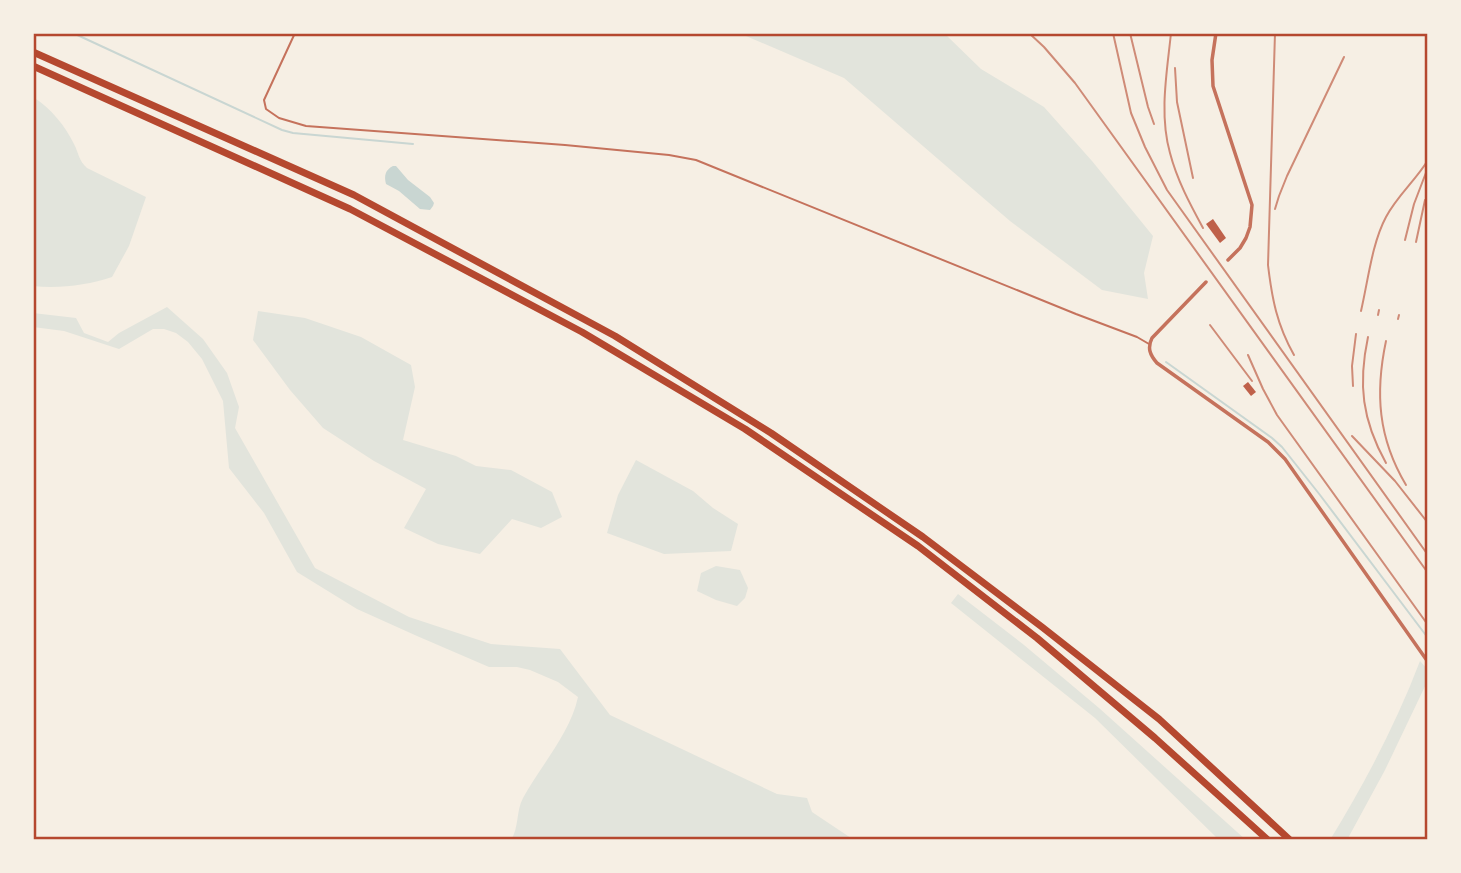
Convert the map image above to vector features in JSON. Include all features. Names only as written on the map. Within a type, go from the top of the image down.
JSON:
[{"type":"highway","points":[[33,52],[354,195],[615,336],[768,431],[923,537],[1042,627],[1159,719],[1290,840]]},
{"type":"highway","points":[[33,66],[350,209],[582,332],[745,429],[918,546],[1037,638],[1155,737],[1268,840]]},
{"type":"street","points":[[1216,33],[1212,60],[1213,86],[1252,205],[1250,227],[1240,248],[1228,260]]},
{"type":"street","points":[[1206,282],[1159,330],[1149,344],[1149,351],[1157,363],[1268,442],[1284,459],[1428,662]]},
{"type":"lane","points":[[295,33],[264,100],[266,110],[279,118],[306,127],[565,145],[696,160],[1149,344]]},
{"type":"shaded area","points":[[739,33],[944,33],[981,69],[1044,107],[1153,236],[1144,273],[1148,299],[1102,290],[1010,221],[844,78]]},
{"type":"shaded area","points":[[33,97],[46,106],[62,124],[87,168],[146,197],[129,246],[112,277],[73,286],[33,286]]},
{"type":"shaded area","points":[[393,166],[430,197],[434,203],[430,210],[420,209],[386,184],[386,174]]},
{"type":"shaded area","points":[[167,307],[203,339],[227,373],[239,407],[235,428],[315,568],[409,617],[491,644],[560,649],[610,715],[777,794],[807,798],[812,812],[854,840],[511,840],[523,798],[562,737],[578,697],[558,682],[530,670],[489,667],[417,636],[357,609],[297,572],[264,513],[229,468],[223,401],[202,359],[188,342],[176,333],[153,329],[119,349],[64,331],[33,327],[33,313],[76,318],[84,333],[108,342],[119,333]]},
{"type":"shaded area","points":[[258,311],[305,318],[361,337],[411,365],[415,387],[403,440],[456,456],[476,466],[511,470],[552,492],[562,517],[541,528],[512,519],[480,554],[438,544],[404,528],[426,489],[374,461],[323,428],[290,390],[253,340]]},
{"type":"shaded area","points":[[636,460],[693,491],[738,524],[731,551],[664,554],[607,533],[618,495]]},
{"type":"shaded area","points":[[716,566],[740,570],[748,588],[745,598],[737,606],[697,591],[701,573]]},
{"type":"shaded area","points":[[958,594],[1099,708],[1246,840],[1219,840],[1095,718],[951,603]]},
{"type":"shaded area","points":[[1420,661],[1428,670],[1428,680],[1385,770],[1347,840],[1330,840],[1379,753]]},
{"type":"building","points":[[1213,219],[1226,238],[1220,243],[1206,224]]},
{"type":"building","points":[[1248,382],[1256,392],[1251,396],[1243,386]]},
{"type":"waterway","points":[[73,33],[282,130],[413,144]]},
{"type":"waterway","points":[[1166,362],[1282,447],[1428,638]]},
{"type":"railway","points":[[1029,33],[1075,83],[1428,573]]},
{"type":"railway","points":[[1113,33],[1131,113],[1167,190],[1428,555]]},
{"type":"railway","points":[[1130,33],[1154,124]]},
{"type":"railway","points":[[1171,33],[1165,93],[1167,138],[1180,182],[1203,228]]},
{"type":"railway","points":[[1275,33],[1268,265],[1276,312],[1294,355]]},
{"type":"railway","points":[[1275,209],[1287,176],[1344,57]]},
{"type":"railway","points":[[1175,68],[1177,102],[1193,178]]},
{"type":"railway","points":[[1361,311],[1381,227],[1428,160]]},
{"type":"railway","points":[[1405,240],[1414,204],[1427,170]]},
{"type":"railway","points":[[1416,242],[1425,200]]},
{"type":"railway","points":[[1378,315],[1379,310]]},
{"type":"railway","points":[[1398,319],[1399,315]]},
{"type":"railway","points":[[1210,325],[1252,381]]},
{"type":"railway","points":[[1353,386],[1352,366],[1356,334]]},
{"type":"railway","points":[[1368,337],[1363,370],[1364,401],[1372,432],[1386,463]]},
{"type":"railway","points":[[1386,341],[1381,379],[1381,415],[1390,450],[1406,485]]},
{"type":"railway","points":[[1248,355],[1277,415],[1428,625]]},
{"type":"railway","points":[[1352,436],[1395,481],[1428,523]]}]
